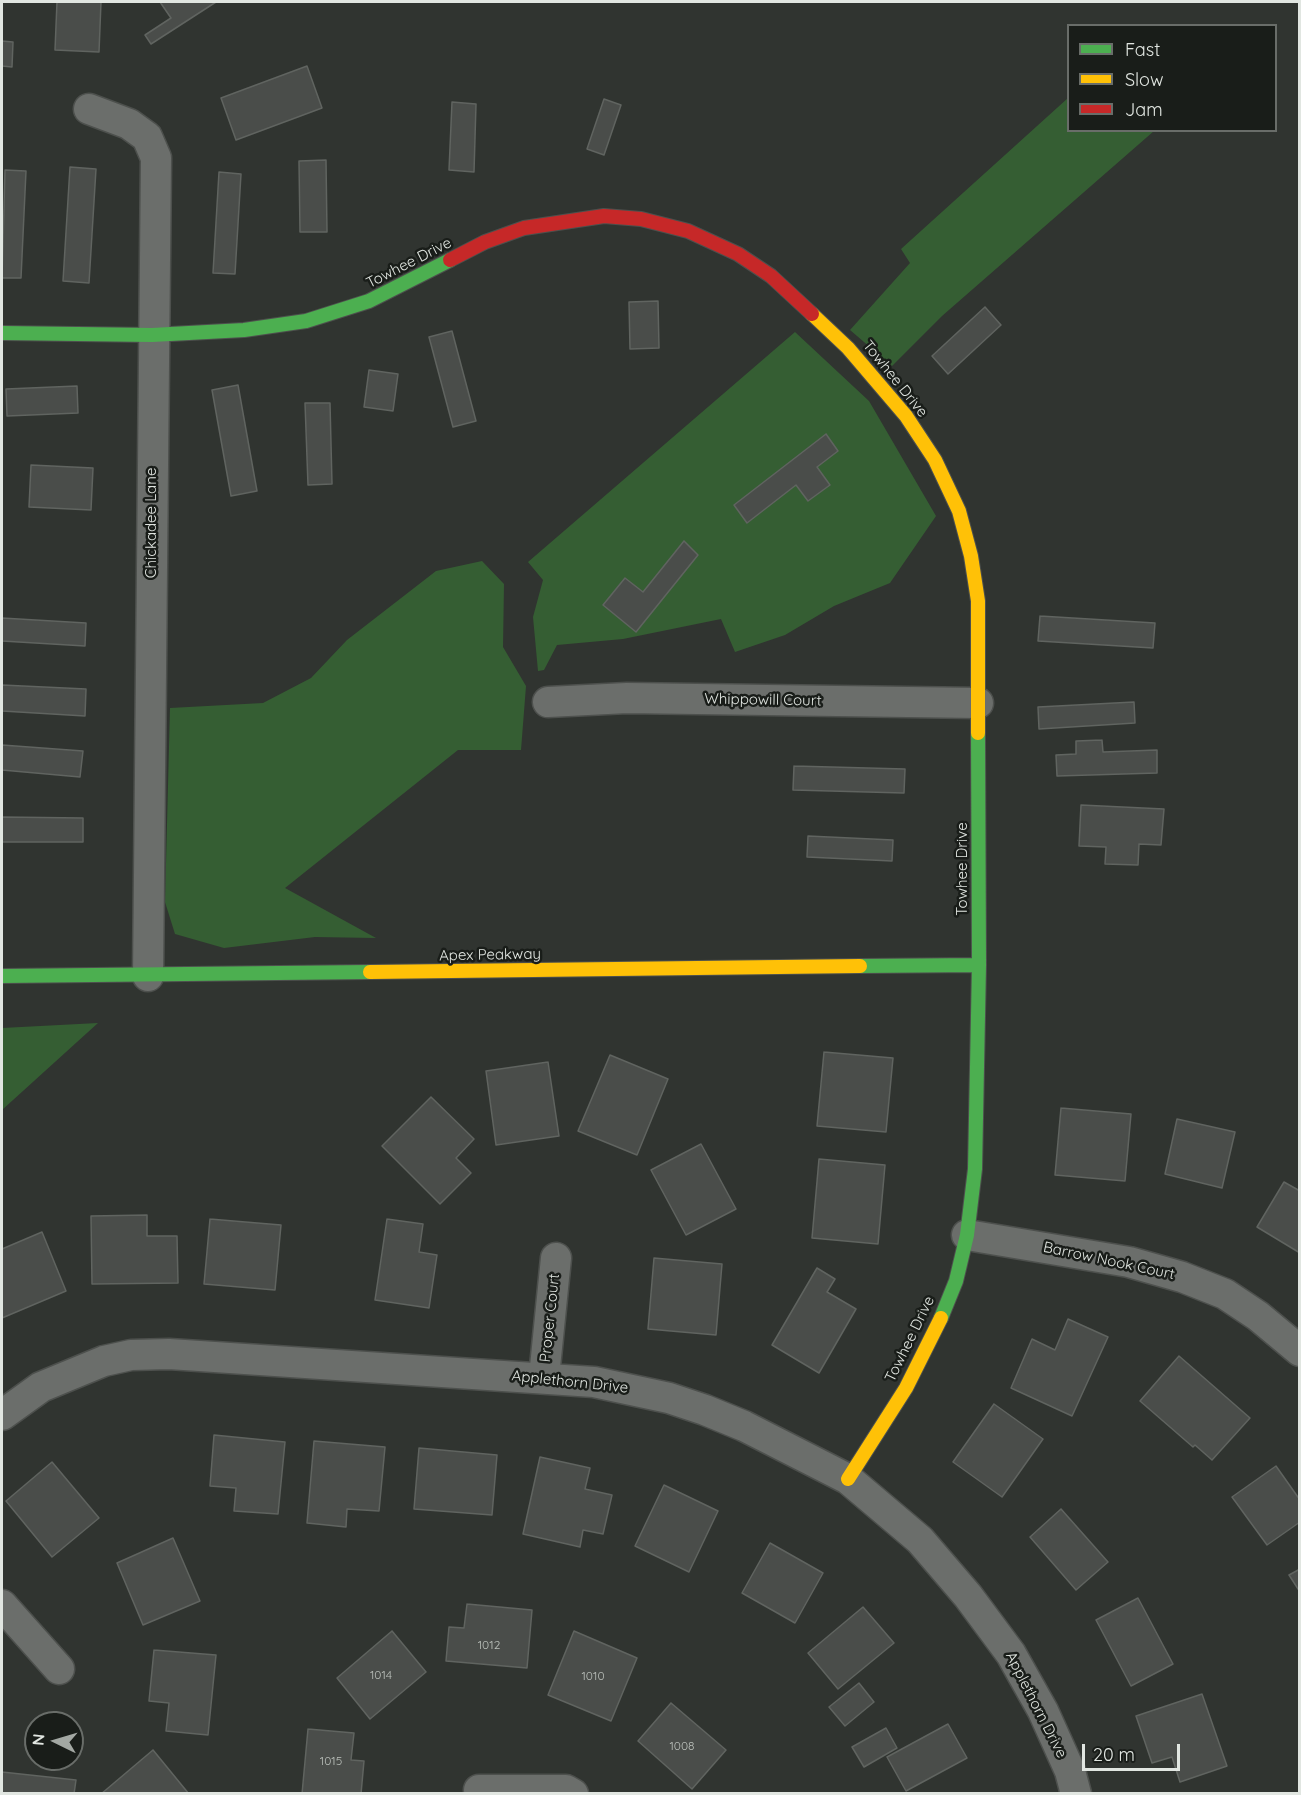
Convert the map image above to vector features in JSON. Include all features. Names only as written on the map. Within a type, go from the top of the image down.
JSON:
[{"type":"street","name":"Chickadee Lane","points":[[89,109],[129,124],[147,137],[156,158],[152,335],[148,976]]},
{"type":"street","name":"Towhee Drive","points":[[2,333],[152,335],[244,330],[306,321],[369,301],[485,242],[524,228],[604,216],[641,219],[688,231],[738,254],[771,276],[848,348],[906,416],[935,460],[959,511],[971,556],[978,601],[979,964],[975,1169],[967,1235],[956,1281],[936,1331],[906,1388],[848,1479]]},
{"type":"street","name":"Whippowill Court","points":[[548,702],[627,698],[978,703]]},
{"type":"street","name":"Apex Peakway","points":[[2,976],[979,964]]},
{"type":"street","name":"Barrow Nook Court","points":[[967,1235],[1129,1262],[1182,1277],[1225,1294],[1258,1316],[1299,1351]]},
{"type":"street","name":"Proper Court","points":[[544,1377],[556,1258]]},
{"type":"street","name":"Applethorn Drive","points":[[2,1415],[41,1387],[104,1362],[131,1356],[169,1354],[544,1377],[594,1382],[669,1398],[744,1426],[848,1479],[920,1540],[968,1596],[1011,1654],[1043,1711],[1070,1771],[1076,1794]]},
{"type":"street","points":[[2,1605],[59,1669]]},
{"type":"street","points":[[478,1790],[566,1791],[573,1794]]},
{"type":"green space","points":[[1067,99],[1067,132],[1153,132],[942,316],[892,366],[850,330],[910,263],[901,249]]},
{"type":"green space","points":[[795,332],[869,401],[936,516],[890,583],[834,606],[785,635],[735,652],[721,619],[623,639],[557,645],[544,670],[538,671],[533,617],[543,580],[528,562]]},
{"type":"green space","points":[[482,561],[504,584],[503,647],[526,686],[521,750],[458,750],[285,888],[376,938],[315,937],[224,948],[175,934],[165,902],[170,708],[263,703],[311,678],[347,640],[436,571]]},
{"type":"green space","points":[[98,1023],[2,1110],[2,1028]]},
{"type":"building","points":[[57,2],[101,2],[99,52],[55,50]]},
{"type":"building","points":[[160,2],[216,2],[151,44],[145,35],[171,18]]},
{"type":"building","points":[[2,41],[13,42],[12,67],[2,66]]},
{"type":"building","points":[[307,66],[322,108],[236,140],[221,98]]},
{"type":"building","points":[[604,99],[621,105],[604,155],[587,149]]},
{"type":"building","points":[[452,102],[476,104],[474,172],[449,170]]},
{"type":"building","points":[[326,160],[327,232],[300,232],[299,161]]},
{"type":"building","points":[[70,167],[96,169],[89,283],[63,281]]},
{"type":"building","points":[[5,170],[26,171],[21,278],[2,278]]},
{"type":"building","points":[[219,172],[241,174],[235,274],[213,273]]},
{"type":"building","points":[[658,301],[659,348],[630,349],[629,302]]},
{"type":"building","points":[[985,307],[1001,325],[948,374],[932,356]]},
{"type":"building","points":[[452,331],[476,421],[453,427],[429,337]]},
{"type":"building","points":[[369,370],[398,374],[393,411],[364,407]]},
{"type":"building","points":[[238,385],[257,491],[231,496],[212,390]]},
{"type":"building","points":[[77,386],[78,413],[7,416],[6,389]]},
{"type":"building","points":[[305,403],[330,403],[332,484],[308,485]]},
{"type":"building","points":[[826,434],[838,451],[817,467],[830,485],[808,501],[796,485],[747,523],[734,505]]},
{"type":"building","points":[[31,465],[93,468],[91,510],[29,507]]},
{"type":"building","points":[[684,541],[698,555],[636,632],[603,605],[625,578],[643,592]]},
{"type":"building","points":[[1040,616],[1155,623],[1153,648],[1038,641]]},
{"type":"building","points":[[2,618],[86,623],[85,646],[2,641]]},
{"type":"building","points":[[2,685],[86,689],[85,716],[2,711]]},
{"type":"building","points":[[1134,702],[1135,723],[1039,729],[1038,707]]},
{"type":"building","points":[[1102,740],[1103,752],[1157,750],[1157,773],[1057,776],[1056,755],[1076,754],[1076,741]]},
{"type":"building","points":[[2,745],[83,751],[80,777],[2,770]]},
{"type":"building","points":[[794,766],[905,769],[904,793],[793,790]]},
{"type":"building","points":[[1081,805],[1164,809],[1161,845],[1139,844],[1138,865],[1105,864],[1106,847],[1079,846]]},
{"type":"building","points":[[2,817],[83,818],[83,842],[2,842]]},
{"type":"building","points":[[808,836],[893,840],[892,861],[807,857]]},
{"type":"building","points":[[824,1052],[893,1058],[886,1132],[817,1126]]},
{"type":"building","points":[[610,1055],[668,1079],[637,1155],[578,1131]]},
{"type":"building","points":[[548,1062],[559,1136],[496,1145],[486,1071]]},
{"type":"building","points":[[431,1097],[474,1139],[456,1158],[471,1173],[440,1204],[382,1146]]},
{"type":"building","points":[[1061,1108],[1131,1114],[1125,1181],[1055,1175]]},
{"type":"building","points":[[1177,1119],[1235,1132],[1222,1188],[1165,1174]]},
{"type":"building","points":[[701,1144],[736,1209],[686,1235],[651,1170]]},
{"type":"building","points":[[819,1159],[885,1165],[878,1244],[812,1238]]},
{"type":"building","points":[[1284,1182],[1300,1191],[1300,1253],[1257,1227]]},
{"type":"building","points":[[147,1215],[147,1236],[177,1236],[178,1283],[92,1284],[91,1216]]},
{"type":"building","points":[[210,1219],[281,1225],[275,1290],[204,1284]]},
{"type":"building","points":[[387,1219],[423,1224],[419,1252],[437,1255],[429,1308],[375,1300]]},
{"type":"building","points":[[42,1232],[66,1291],[2,1318],[2,1249]]},
{"type":"building","points":[[654,1258],[722,1264],[716,1335],[648,1329]]},
{"type":"building","points":[[817,1268],[835,1279],[827,1292],[856,1309],[819,1373],[772,1345]]},
{"type":"building","points":[[1068,1319],[1108,1337],[1072,1416],[1011,1388],[1032,1339],[1055,1350]]},
{"type":"building","points":[[1179,1356],[1250,1418],[1212,1460],[1195,1445],[1193,1447],[1140,1401]]},
{"type":"building","points":[[994,1404],[1043,1439],[1002,1497],[953,1462]]},
{"type":"building","points":[[214,1435],[285,1442],[278,1514],[234,1511],[236,1488],[210,1486]]},
{"type":"building","points":[[314,1441],[385,1447],[379,1511],[347,1509],[346,1527],[307,1523]]},
{"type":"building","points":[[419,1448],[497,1455],[492,1515],[414,1509]]},
{"type":"building","points":[[540,1457],[590,1468],[585,1489],[612,1495],[603,1534],[583,1530],[580,1547],[523,1534]]},
{"type":"building","points":[[52,1462],[99,1518],[52,1557],[6,1501]]},
{"type":"building","points":[[1276,1466],[1300,1500],[1300,1522],[1267,1545],[1232,1497]]},
{"type":"building","points":[[664,1485],[718,1511],[689,1572],[635,1546]]},
{"type":"building","points":[[1061,1509],[1108,1562],[1076,1590],[1030,1537]]},
{"type":"building","points":[[173,1538],[200,1601],[143,1625],[117,1563]]},
{"type":"building","points":[[770,1543],[823,1573],[795,1623],[742,1593]]},
{"type":"building","points":[[1300,1569],[1300,1592],[1289,1575]]},
{"type":"building","points":[[1138,1598],[1173,1664],[1131,1686],[1096,1620]]},
{"type":"building","points":[[467,1604],[532,1610],[527,1668],[446,1661],[449,1627],[464,1628]]},
{"type":"building","points":[[863,1607],[894,1643],[838,1689],[808,1653]]},
{"type":"building","points":[[392,1631],[426,1672],[370,1719],[337,1678]]},
{"type":"building","points":[[574,1631],[637,1658],[611,1721],[548,1695]]},
{"type":"building","points":[[154,1650],[216,1655],[208,1735],[166,1731],[169,1703],[149,1701]]},
{"type":"building","points":[[859,1683],[874,1702],[845,1726],[829,1707]]},
{"type":"building","points":[[1202,1694],[1227,1766],[1180,1782],[1172,1757],[1152,1763],[1136,1716]]},
{"type":"building","points":[[671,1703],[726,1750],[692,1789],[638,1741]]},
{"type":"building","points":[[948,1724],[967,1758],[906,1791],[887,1757]]},
{"type":"building","points":[[886,1728],[897,1748],[864,1767],[852,1747]]},
{"type":"building","points":[[308,1729],[354,1733],[351,1760],[364,1761],[361,1794],[302,1794]]},
{"type":"building","points":[[153,1750],[189,1794],[101,1794]]},
{"type":"building","points":[[2,1772],[76,1780],[74,1794],[2,1794]]},
{"type":"traffic: fast","points":[[2,333],[152,335],[244,330],[306,321],[369,301],[450,260]]},
{"type":"traffic: fast","points":[[941,1318],[956,1281],[967,1235],[975,1169],[979,965],[978,733]]},
{"type":"traffic: fast","points":[[860,966],[979,965]]},
{"type":"traffic: fast","points":[[2,976],[370,972]]},
{"type":"traffic: slow","points":[[812,314],[848,348],[906,416],[935,460],[959,511],[971,556],[978,601],[978,733]]},
{"type":"traffic: slow","points":[[370,972],[860,966]]},
{"type":"traffic: slow","points":[[848,1479],[906,1388],[941,1318]]},
{"type":"traffic: jam","points":[[450,260],[485,242],[524,228],[604,216],[641,219],[688,231],[738,254],[771,276],[812,314]]}]
